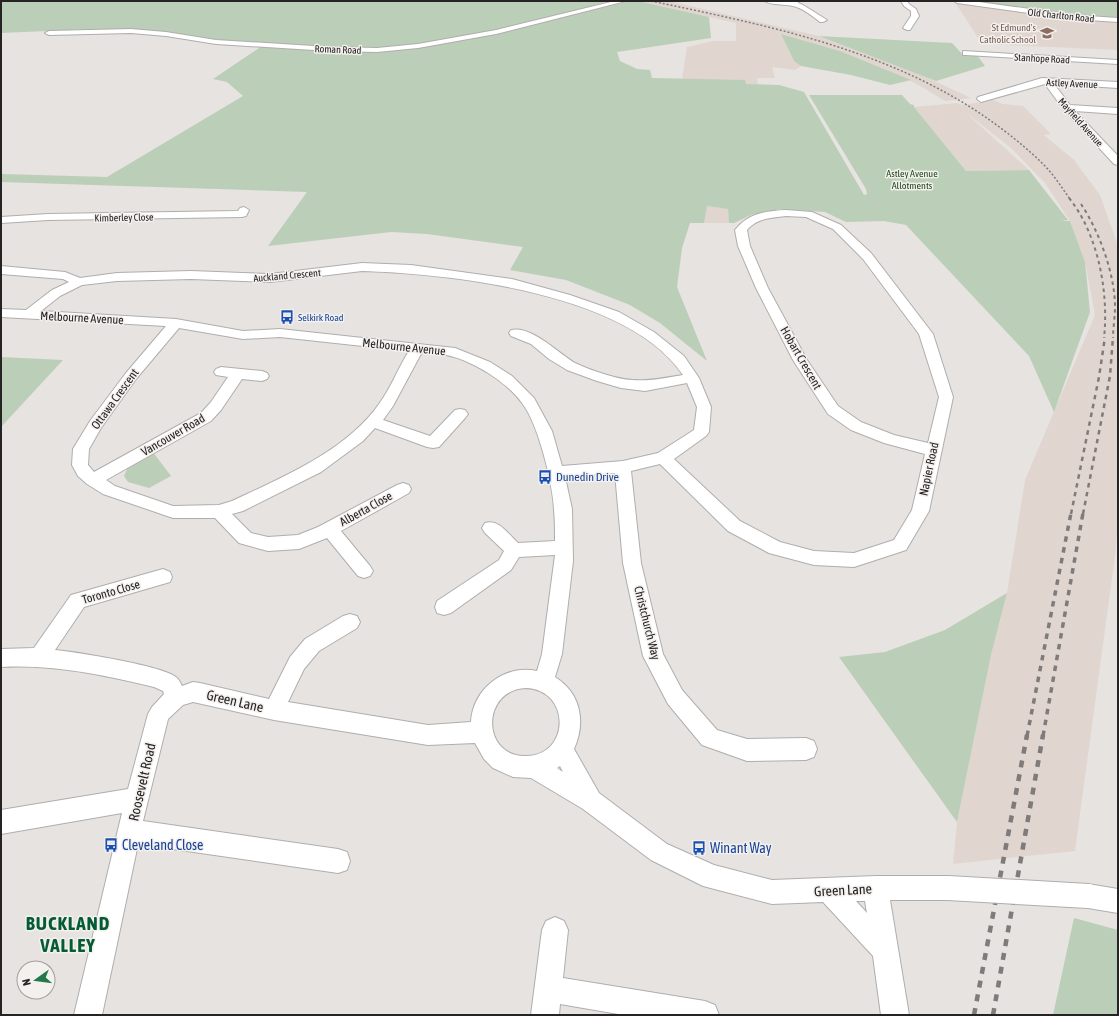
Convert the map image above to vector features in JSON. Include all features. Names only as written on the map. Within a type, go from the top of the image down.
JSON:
[{"type":"street","name":"Roman Road","points":[[49,33],[131,31],[166,34],[216,42],[330,49],[377,50],[418,46],[494,33],[623,1]]},
{"type":"street","points":[[768,1],[805,3],[823,20]]},
{"type":"street","points":[[904,1],[914,10],[915,16],[907,28]]},
{"type":"street","name":"Old Charlton Road","points":[[956,1],[1073,17],[1118,20]]},
{"type":"street","name":"Stanhope Road","points":[[966,53],[1118,62]]},
{"type":"street","name":"Astley Avenue","points":[[981,99],[1047,81],[1118,85]]},
{"type":"street","name":"Mayfield Avenue","points":[[1047,81],[1067,108],[1118,162]]},
{"type":"street","points":[[1067,108],[1118,111]]},
{"type":"street","name":"Kimberley Close","points":[[1,220],[48,217],[242,214],[244,210]]},
{"type":"street","name":"Napier Road","points":[[663,458],[734,526],[775,548],[814,558],[854,560],[900,544],[920,511],[946,397],[926,334],[866,256],[837,227],[808,214],[786,213],[764,215]]},
{"type":"street","name":"Hobart Crescent","points":[[764,215],[748,222],[741,230],[744,246],[762,288],[800,360],[833,410],[856,426],[890,439],[933,450]]},
{"type":"street","name":"Auckland Crescent","points":[[28,315],[56,293],[79,282],[117,277],[192,275],[270,278],[362,266],[412,269],[512,283],[565,298],[614,315],[649,335],[679,359],[692,378]]},
{"type":"street","name":"Auckland Crescent","points":[[1,270],[65,276],[79,282]]},
{"type":"street","name":"Melbourne Avenue","points":[[1,313],[176,323],[243,335],[280,333],[450,351],[484,365],[507,379],[529,401],[544,431],[556,472],[563,509],[564,561],[552,654],[544,682]]},
{"type":"street","name":"Ottawa Crescent","points":[[93,480],[84,472],[80,465],[81,449],[95,424],[131,376],[176,323]]},
{"type":"street","points":[[516,333],[536,341],[554,356],[572,367],[609,380],[645,386],[692,378],[704,407],[701,432],[663,458],[623,466],[556,472]]},
{"type":"street","points":[[93,480],[109,490],[173,512],[219,511],[237,506],[315,468],[357,437],[373,422],[386,406],[418,348]]},
{"type":"street","points":[[221,372],[262,376]]},
{"type":"street","name":"Vancouver Road","points":[[93,480],[206,417],[216,406],[238,374]]},
{"type":"street","points":[[373,422],[433,443],[460,414]]},
{"type":"street","name":"Christchurch Way","points":[[623,466],[632,563],[653,656],[675,697],[710,738],[747,750],[806,749]]},
{"type":"street","name":"Alberta Close","points":[[219,511],[245,538],[268,544],[299,542],[330,529],[403,489]]},
{"type":"street","points":[[491,528],[514,550],[564,547]]},
{"type":"street","name":"Alberta Close","points":[[330,529],[364,571]]},
{"type":"street","points":[[444,607],[505,565],[514,550]]},
{"type":"street","name":"Toronto Close","points":[[39,656],[78,601],[163,577]]},
{"type":"street","points":[[274,710],[297,663],[312,644],[350,622]]},
{"type":"street","points":[[1,658],[39,656],[67,659],[162,679],[173,688],[177,697]]},
{"type":"street","points":[[530,679],[544,682],[555,688],[564,698],[570,710],[572,723],[569,736],[562,748],[554,757],[544,763],[532,766],[516,766],[502,761],[490,752],[480,732],[480,718],[484,705],[492,694],[503,685],[516,680],[530,679]]},
{"type":"street","name":"Green Lane","points":[[177,697],[193,692],[200,693],[274,710],[428,735],[480,732]]},
{"type":"street","name":"Roosevelt Road","points":[[88,1015],[136,799],[159,714],[177,697]]},
{"type":"street","name":"Green Lane","points":[[562,748],[591,801]]},
{"type":"street","name":"Green Lane","points":[[532,766],[591,801],[659,852],[712,877],[772,892],[876,888],[948,888],[1088,896],[1118,901]]},
{"type":"street","points":[[1,822],[136,799]]},
{"type":"street","points":[[130,831],[338,861]]},
{"type":"street","points":[[876,888],[895,1015]]},
{"type":"street","points":[[829,891],[884,949]]},
{"type":"street","points":[[545,1015],[555,930]]},
{"type":"street","points":[[548,989],[705,1015]]},
{"type":"shaded area","points":[[638,1],[669,1],[819,36],[915,72],[971,98],[945,101],[917,84],[877,66],[840,51],[781,34],[794,61],[801,66],[795,70],[772,67],[775,78],[757,78],[758,85],[682,79],[687,47],[713,41],[736,41],[736,23]]},
{"type":"shaded area","name":"St Edmund's Catholic School","points":[[955,2],[1073,19],[1118,22],[1118,50],[982,44]]},
{"type":"shaded area","points":[[988,98],[1003,104],[1023,106],[1051,134],[1044,135],[1074,160],[1100,195],[1116,240],[1118,248],[1118,523],[1115,556],[1075,851],[953,864],[957,822],[991,655],[1007,593],[1025,480],[1095,315],[1085,262],[1070,221],[1045,183],[1011,148],[964,111],[1029,170],[966,171],[914,107],[957,103],[962,105],[982,102]]},
{"type":"shaded area","points":[[707,206],[728,209],[729,223],[704,223]]},
{"type":"green space","name":"Astley Avenue Allotments","points":[[1,1],[609,1],[496,33],[631,1],[638,1],[709,17],[711,38],[617,52],[620,61],[637,69],[650,70],[652,78],[745,80],[746,84],[779,85],[804,92],[864,195],[867,194],[866,189],[809,95],[902,95],[910,104],[914,105],[914,107],[966,171],[1029,170],[1068,220],[1061,221],[1070,221],[1085,262],[1090,312],[1054,412],[1029,356],[906,225],[884,221],[846,222],[825,212],[780,209],[751,215],[734,223],[729,223],[728,209],[707,206],[704,223],[690,223],[682,248],[677,287],[707,361],[660,323],[630,305],[566,280],[510,270],[523,247],[427,234],[391,232],[268,246],[307,192],[1,182],[1,174],[107,177],[243,96],[227,82],[213,79],[262,46],[371,49],[219,41],[141,30],[92,29],[1,33]]},
{"type":"green space","points":[[957,1],[1118,1],[1118,20]]},
{"type":"green space","points":[[781,34],[840,51],[911,80],[890,85],[851,75],[801,66],[794,61]]},
{"type":"green space","points":[[819,36],[952,43],[962,54],[977,55],[985,66],[936,81]]},
{"type":"green space","points":[[1,357],[63,360],[1,427]]},
{"type":"green space","points":[[152,451],[171,476],[149,488],[128,482],[124,476],[128,467]]},
{"type":"green space","points":[[1007,593],[991,655],[957,822],[839,657],[885,652],[945,630]]},
{"type":"green space","points":[[1074,918],[1118,930],[1118,1015],[1053,1015]]},
{"type":"railway","points":[[651,1],[779,30],[822,42],[904,72],[943,91],[981,114],[1006,132],[1044,165],[1055,177],[1070,199]]},
{"type":"railway","points":[[1069,198],[1079,212],[1087,229],[1099,264],[1105,302],[1104,338]]},
{"type":"railway","points":[[1081,204],[1100,240],[1109,267],[1114,294],[1115,311],[1113,338]]},
{"type":"railway","points":[[1071,514],[1099,377],[1105,337]]},
{"type":"railway","points":[[1083,514],[1110,376],[1113,337]]},
{"type":"railway","points":[[1027,736],[1071,513]]},
{"type":"railway","points":[[1043,736],[1083,513]]},
{"type":"railway","points":[[974,1015],[1027,735]]},
{"type":"railway","points":[[993,1015],[1043,735]]},
{"type":"place","name":"St Edmund's Catholic School","points":[[1047,33]]},
{"type":"place","name":"Selkirk Road","points":[[287,317]]},
{"type":"place","name":"Dunedin Drive","points":[[545,477]]},
{"type":"place","name":"Cleveland Close","points":[[111,845]]},
{"type":"place","name":"Winant Way","points":[[699,848]]},
{"type":"district","name":"BUCKLAND VALLEY","points":[[68,934]]}]
